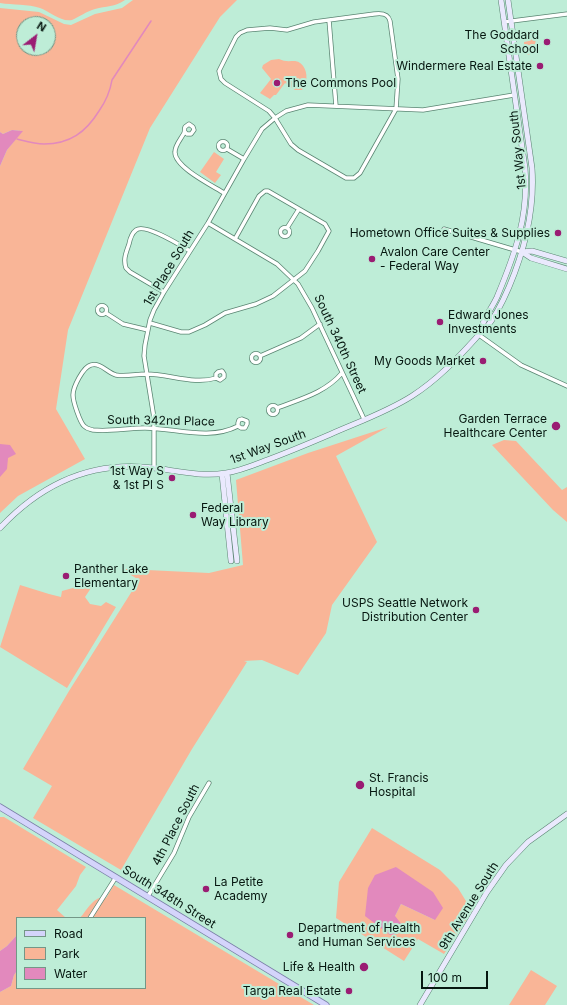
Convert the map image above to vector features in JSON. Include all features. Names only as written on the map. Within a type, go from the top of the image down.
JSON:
[{"type":"main road","name":"1st Way South","points":[[479,334],[481,326],[495,300],[516,250],[522,226],[526,184],[501,0]]},
{"type":"main road","name":"1st Way South","points":[[0,528],[20,508],[51,486],[71,477],[88,472],[108,468],[137,466],[201,474],[224,473],[258,464],[296,450],[398,404],[426,386],[452,364],[479,334],[486,329],[500,307],[522,252],[529,225],[533,185],[532,168],[508,0]]},
{"type":"main road","points":[[522,252],[532,251],[567,261]]},
{"type":"main road","points":[[522,252],[531,258],[567,269]]},
{"type":"main road","points":[[224,473],[234,561]]},
{"type":"main road","name":"South 348th Street","points":[[0,807],[326,1005]]},
{"type":"main road","name":"9th Avenue South","points":[[420,1005],[487,892],[506,865],[528,842],[567,814]]},
{"type":"street","points":[[381,13],[387,15],[390,21],[398,79],[396,109],[363,167],[354,178],[348,178],[341,175],[295,148],[275,118],[265,107],[233,89],[221,79],[219,73],[236,37],[243,32],[259,29],[287,30],[310,23],[329,20],[381,13]]},
{"type":"street","points":[[504,22],[567,14]]},
{"type":"street","points":[[329,20],[336,106]]},
{"type":"street","name":"1st Place South","points":[[154,468],[155,429],[153,409],[146,374],[144,351],[154,310],[208,223],[262,129],[286,111],[300,106],[316,104],[423,110],[514,95]]},
{"type":"street","points":[[185,132],[176,146],[176,158],[185,168],[224,193]]},
{"type":"street","points":[[227,149],[244,159]]},
{"type":"street","points":[[150,324],[181,332],[193,331],[225,314],[278,293],[305,271],[310,265],[329,231],[325,224],[277,195],[265,191],[259,196],[235,239]]},
{"type":"street","points":[[287,228],[299,209]]},
{"type":"street","name":"South 340th Street","points":[[208,223],[277,264],[294,280],[305,294],[364,419]]},
{"type":"street","points":[[164,292],[130,272],[126,268],[125,257],[131,237],[135,230],[140,228],[151,230],[190,251]]},
{"type":"street","points":[[444,229],[522,252]]},
{"type":"street","points":[[106,313],[123,324],[148,330]]},
{"type":"street","points":[[260,356],[300,338],[320,324]]},
{"type":"street","points":[[479,334],[521,365],[567,386]]},
{"type":"street","name":"South 342nd Place","points":[[146,374],[117,375],[98,365],[90,365],[86,368],[75,387],[73,396],[83,424],[90,430],[155,429],[204,433],[222,431],[238,426]]},
{"type":"street","points":[[277,408],[317,393],[333,382],[342,373]]},
{"type":"street","points":[[146,374],[199,380],[216,378]]},
{"type":"street","name":"4th Place South","points":[[148,896],[174,853],[188,817],[209,783]]},
{"type":"street","points":[[91,917],[116,877]]},
{"type":"green space","points":[[0,0],[125,0],[114,5],[92,10],[72,20],[63,20],[40,8],[0,3]]},
{"type":"green space","points":[[133,0],[237,0],[220,17],[150,128],[68,330],[56,409],[85,459],[18,496],[0,513],[0,166],[7,150],[22,131],[12,130],[3,134],[0,132],[0,8],[39,12],[47,16],[16,16],[16,56],[56,56],[56,20],[71,25],[95,14],[122,8]]},
{"type":"green space","points":[[534,30],[537,53],[525,55],[524,42],[529,41],[527,31]]},
{"type":"green space","points":[[279,59],[301,63],[306,71],[306,82],[302,90],[295,90],[285,83],[276,95],[270,99],[260,93],[271,79],[262,68],[263,65],[271,60]]},
{"type":"green space","points":[[214,152],[224,159],[216,172],[221,175],[215,183],[200,172]]},
{"type":"green space","points":[[388,427],[336,456],[377,542],[332,605],[326,633],[298,675],[262,660],[244,661],[247,662],[192,749],[121,870],[33,818],[52,786],[23,769],[69,691],[139,580],[126,572],[126,569],[209,573],[243,565],[236,480],[308,453]]},
{"type":"green space","points":[[504,440],[516,441],[562,490],[567,487],[567,522],[553,510],[492,445]]},
{"type":"green space","points":[[20,585],[61,597],[62,591],[84,585],[91,588],[85,597],[90,604],[101,606],[106,602],[116,607],[67,688],[0,647]]},
{"type":"green space","points":[[0,817],[4,817],[86,867],[80,875],[76,886],[57,910],[65,917],[16,917],[16,936],[0,951]]},
{"type":"green space","points":[[372,828],[440,870],[458,888],[472,911],[444,954],[418,939],[404,961],[336,918],[339,882]],"holes":[[[396,867],[435,920],[401,904],[395,916]]]},
{"type":"green space","points":[[114,885],[314,1005],[0,1005],[0,992],[11,986],[16,972],[16,989],[146,989],[146,917],[81,917],[95,900],[102,897],[106,898]]},
{"type":"green space","points":[[531,970],[557,986],[545,1005],[509,1005]]},
{"type":"water","points":[[12,130],[23,131],[7,150],[0,166],[0,132],[3,134]]},
{"type":"water","points":[[0,444],[10,445],[16,454],[8,458],[7,469],[0,477]]},
{"type":"water","points":[[396,867],[433,892],[443,908],[435,920],[401,904],[395,916],[403,926],[400,933],[390,935],[365,916],[368,888],[375,875]]},
{"type":"water","points":[[16,936],[16,972],[11,986],[0,992],[0,951]]},
{"type":"waterway","points":[[17,139],[37,144],[62,142],[83,131],[89,125],[106,100],[112,80],[151,21]]},
{"type":"place","name":"The Goddard School","points":[[547,42]]},
{"type":"place","name":"Windermere Real Estate","points":[[540,66]]},
{"type":"place","name":"The Commons Pool","points":[[277,83]]},
{"type":"place","name":"Hometown Office Suites & Supplies","points":[[558,233]]},
{"type":"place","name":"Avalon Care Center - Federal Way","points":[[372,259]]},
{"type":"place","name":"Edward Jones Investments","points":[[440,322]]},
{"type":"place","name":"My Goods Market","points":[[483,361]]},
{"type":"place","name":"Garden Terrace Healthcare Center","points":[[556,426]]},
{"type":"place","name":"1st Way S & 1st Pl S","points":[[172,478]]},
{"type":"place","name":"Federal Way Library","points":[[193,515]]},
{"type":"place","name":"Panther Lake Elementary","points":[[66,576]]},
{"type":"place","name":"USPS Seattle Network Distribution Center","points":[[476,610]]},
{"type":"place","name":"St. Francis Hospital","points":[[360,785]]},
{"type":"place","name":"La Petite Academy","points":[[206,889]]},
{"type":"place","name":"Department of Health and Human Services","points":[[290,935]]},
{"type":"place","name":"Life & Health","points":[[364,967]]},
{"type":"place","name":"Targa Real Estate","points":[[349,991]]}]
